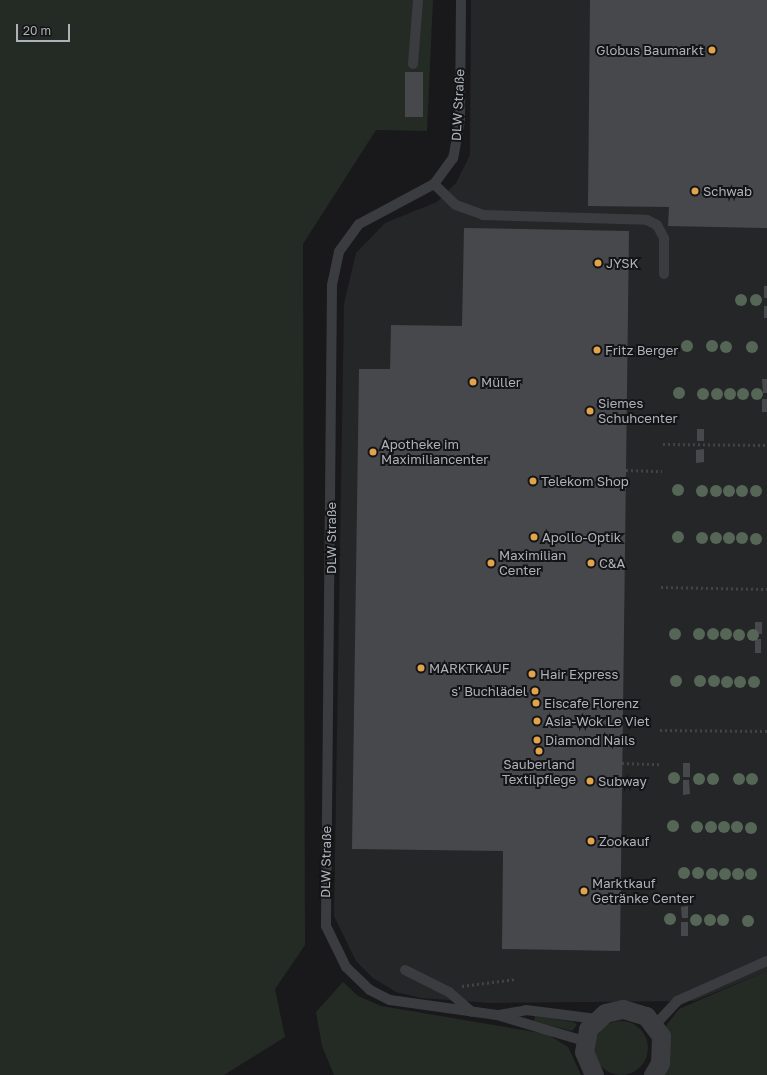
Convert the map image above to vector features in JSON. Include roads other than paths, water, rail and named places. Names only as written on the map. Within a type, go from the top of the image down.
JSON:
[{"type":"street","name":"DLW Straße","points":[[596,1019],[623,1009],[646,1016],[655,1025]]},
{"type":"street","points":[[594,1075],[586,1063],[584,1041],[596,1019]]},
{"type":"street","points":[[653,1075],[663,1050],[655,1025]]},
{"type":"lane","points":[[414,64],[418,0]]},
{"type":"lane","name":"DLW Straße","points":[[461,0],[457,143],[453,158],[434,184],[359,224],[339,252],[332,285],[330,697],[324,896],[326,926],[333,947],[346,967],[370,990],[390,1000],[419,1006],[497,1015],[584,1041]]},
{"type":"lane","points":[[434,184],[456,205],[483,215],[647,220],[657,225],[664,238],[664,274]]},
{"type":"lane","points":[[655,1025],[678,1001],[767,961]]},
{"type":"lane","points":[[405,970],[449,992],[472,1012]]},
{"type":"lane","name":"DLW Straße","points":[[497,1015],[526,1010],[596,1019]]},
{"type":"place","name":"Globus Baumarkt","points":[[712,50]]},
{"type":"place","name":"Schwab","points":[[695,191]]},
{"type":"place","name":"JYSK","points":[[598,263]]},
{"type":"place","name":"Fritz Berger","points":[[597,350]]},
{"type":"place","name":"Müller","points":[[473,382]]},
{"type":"place","name":"Siemes Schuhcenter","points":[[590,411]]},
{"type":"place","name":"Apotheke im Maximiliancenter","points":[[373,452]]},
{"type":"place","name":"Telekom Shop","points":[[533,481]]},
{"type":"place","name":"Apollo-Optik","points":[[534,537]]},
{"type":"place","name":"Maximilian Center","points":[[491,563]]},
{"type":"place","name":"C&A","points":[[591,563]]},
{"type":"place","name":"MARKTKAUF","points":[[421,668]]},
{"type":"place","name":"Hair Express","points":[[532,674]]},
{"type":"place","name":"s' Buchlädel","points":[[535,691]]},
{"type":"place","name":"Eiscafe Florenz","points":[[536,703]]},
{"type":"place","name":"Asia-Wok Le Viet","points":[[537,721]]},
{"type":"place","name":"Diamond Nails","points":[[537,740]]},
{"type":"place","name":"Sauberland Textilpflege","points":[[539,751]]},
{"type":"place","name":"Subway","points":[[590,781]]},
{"type":"place","name":"Zookauf","points":[[591,841]]},
{"type":"place","name":"Marktkauf Getränke Center","points":[[584,891]]}]
